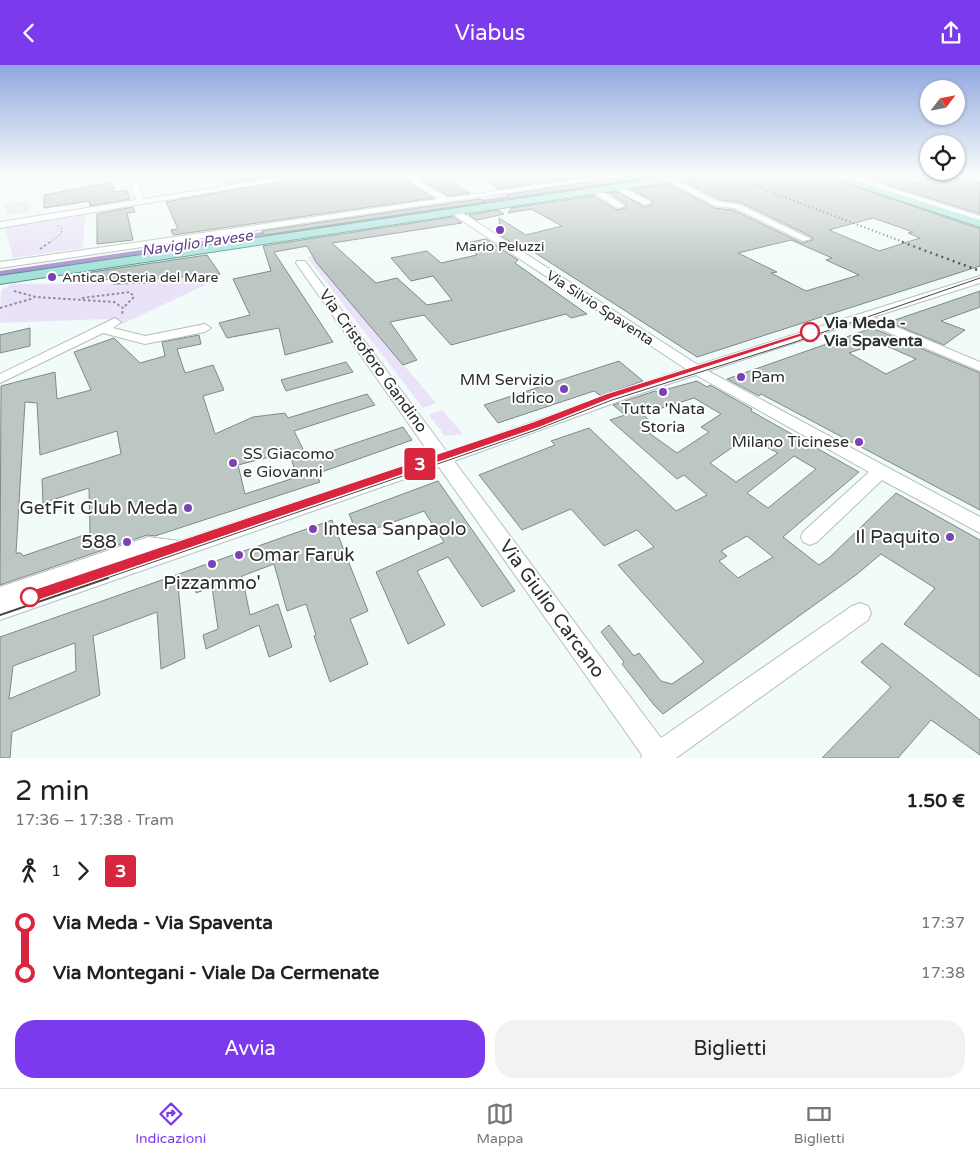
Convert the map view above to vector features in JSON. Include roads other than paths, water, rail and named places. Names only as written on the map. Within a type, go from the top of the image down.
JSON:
[{"type":"main road","points":[[0,279],[486,207]]},
{"type":"main road","points":[[928,207],[980,224]]},
{"type":"main road","points":[[962,207],[980,213]]},
{"type":"street","points":[[0,225],[108,207]]},
{"type":"street","points":[[0,265],[395,207]]},
{"type":"street","points":[[741,207],[806,239]]},
{"type":"street","points":[[943,207],[980,219]]},
{"type":"street","name":"Via Silvio Spaventa","points":[[455,212],[695,370],[980,526]]},
{"type":"street","name":"Via Cristoforo Gandino","points":[[302,263],[444,459]]},
{"type":"street","points":[[942,290],[980,271]]},
{"type":"street","points":[[0,611],[546,424],[596,403],[980,279]]},
{"type":"street","points":[[861,317],[980,367]]},
{"type":"street","points":[[0,379],[115,322]]},
{"type":"street","points":[[103,329],[145,340],[205,328]]},
{"type":"street","name":"Via Giulio Carcano","points":[[444,459],[657,757]]},
{"type":"street","points":[[810,537],[881,471]]},
{"type":"street","points":[[0,596],[148,545],[183,549]]},
{"type":"street","points":[[657,757],[860,613]]},
{"type":"water","name":"Naviglio Pavese","points":[[430,207],[461,207],[0,276],[0,271]]},
{"type":"tram line","points":[[104,579],[533,431],[612,400],[792,343],[980,278]]},
{"type":"tram line","name":"3","points":[[30,597],[537,425],[609,396],[732,355],[778,343],[810,332]]},
{"type":"tram line","points":[[0,615],[108,578]]},
{"type":"railway","points":[[812,207],[906,243]]},
{"type":"railway","points":[[902,242],[980,271]]},
{"type":"place","name":"Mario Peluzzi","points":[[500,230]]},
{"type":"place","name":"Antica Osteria del Mare","points":[[52,277]]},
{"type":"place","name":"Via Meda - Via Spaventa","points":[[810,332]]},
{"type":"place","name":"Pam","points":[[741,377]]},
{"type":"place","name":"MM Servizio Idrico","points":[[564,389]]},
{"type":"place","name":"Tutta 'Nata Storia","points":[[663,392]]},
{"type":"place","name":"Milano Ticinese","points":[[859,442]]},
{"type":"place","name":"SS Giacomo e Giovanni","points":[[233,463]]},
{"type":"place","name":"GetFit Club Meda","points":[[188,508]]},
{"type":"place","name":"Intesa Sanpaolo","points":[[313,529]]},
{"type":"place","name":"Il Paquito","points":[[950,537]]},
{"type":"place","name":"588","points":[[127,542]]},
{"type":"place","name":"Omar Faruk","points":[[239,555]]},
{"type":"place","name":"Pizzammo'","points":[[212,564]]}]
